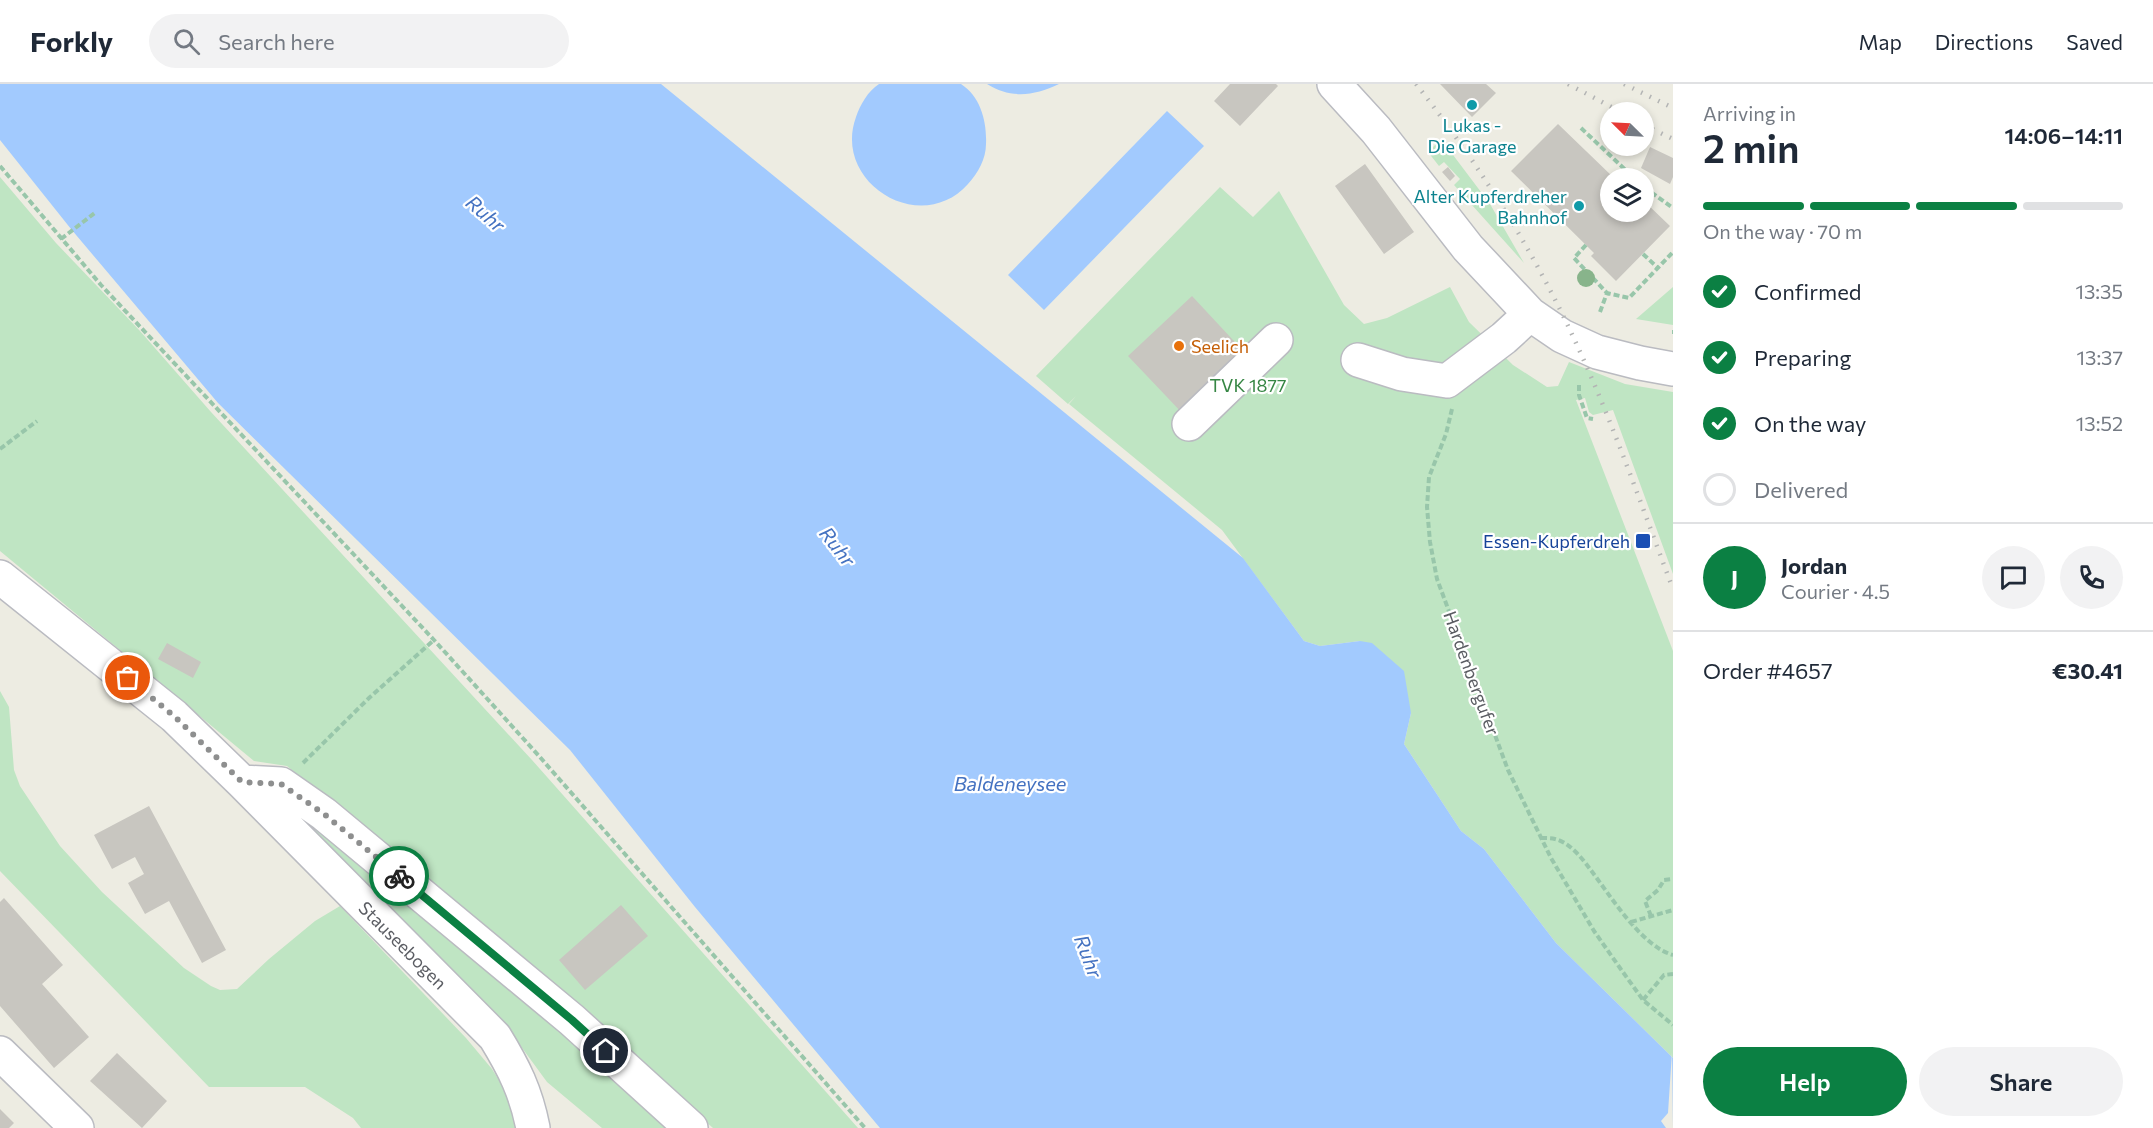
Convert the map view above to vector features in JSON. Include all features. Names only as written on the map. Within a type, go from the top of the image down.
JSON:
[{"type":"street","points":[[1334,84],[1376,130],[1468,248],[1530,314],[1546,326],[1587,347],[1640,363],[1673,369]]},
{"type":"street","points":[[1358,360],[1401,374],[1447,381],[1530,314]]},
{"type":"street","points":[[1189,424],[1276,340]]},
{"type":"street","name":"Stauseebogen","points":[[0,577],[174,716],[495,1037],[514,1068],[533,1128]]},
{"type":"street","points":[[242,782],[281,784],[324,814],[563,1013],[691,1128]]},
{"type":"street","points":[[0,1053],[77,1128]]},
{"type":"path","points":[[1581,128],[1623,168]]},
{"type":"path","points":[[0,166],[101,285],[434,640],[539,756],[865,1128]]},
{"type":"path","points":[[1654,195],[1673,208]]},
{"type":"path","points":[[61,239],[96,212]]},
{"type":"path","points":[[1586,245],[1574,258],[1607,293],[1629,298],[1673,252]]},
{"type":"path","points":[[1643,254],[1657,267]]},
{"type":"path","points":[[1600,312],[1607,293]]},
{"type":"path","name":"Hardenbergufer","points":[[1447,381],[1452,408],[1446,434],[1429,477],[1427,507],[1430,542],[1437,579],[1508,770],[1541,838],[1594,931],[1643,999],[1673,1025]]},
{"type":"path","points":[[1579,385],[1579,395],[1587,418],[1593,419]]},
{"type":"path","points":[[0,449],[37,421]]},
{"type":"path","points":[[281,784],[369,698],[434,640]]},
{"type":"path","points":[[1541,838],[1557,839],[1573,849],[1631,922],[1651,943],[1673,955]]},
{"type":"path","points":[[1651,916],[1645,901],[1658,891],[1664,880],[1673,879]]},
{"type":"path","points":[[1631,922],[1673,910]]},
{"type":"path","points":[[1643,999],[1664,975],[1673,974]]},
{"type":"green space","points":[[1441,139],[1490,204],[1524,263],[1454,185],[1460,179],[1444,162],[1439,166],[1428,152]]},
{"type":"green space","points":[[0,177],[56,243],[140,331],[211,412],[532,760],[858,1128],[713,1128],[583,1013],[287,766],[254,761],[0,551]]},
{"type":"green space","points":[[1220,187],[1253,217],[1279,191],[1344,305],[1364,324],[1387,318],[1450,287],[1469,322],[1513,365],[1547,387],[1558,386],[1569,362],[1625,384],[1673,392],[1673,574],[1613,410],[1593,415],[1589,412],[1585,398],[1576,400],[1673,651],[1673,1058],[1556,943],[1484,849],[1461,831],[1404,744],[1411,713],[1360,641],[1320,646],[1304,641],[1222,530],[1069,404],[1076,396],[1068,404],[1036,376]]},
{"type":"green space","points":[[1673,287],[1673,325],[1636,319]]},
{"type":"green space","points":[[0,691],[9,707],[14,770],[20,786],[60,846],[102,892],[184,968],[220,990],[237,989],[315,921],[340,906],[466,1038],[492,1069],[511,1100],[518,1128],[361,1128],[353,1118],[305,1087],[209,1087],[0,871]]},
{"type":"green space","points":[[287,796],[674,1128],[602,1128],[547,1082],[503,1022],[281,800]]},
{"type":"water","name":"Baldeneysee","points":[[0,84],[661,84],[1243,558],[1304,641],[1320,646],[1360,641],[1372,643],[1404,671],[1411,713],[1404,744],[1461,831],[1484,849],[1556,943],[1673,1058],[1673,1128],[880,1128],[695,907],[570,750],[218,403],[71,229],[0,140]]},
{"type":"water","points":[[879,84],[961,84],[968,89],[978,103],[984,119],[985,155],[972,180],[949,199],[927,205],[906,203],[885,195],[868,181],[857,163],[852,141],[856,117],[871,90]]},
{"type":"water","points":[[987,84],[1059,84],[1032,93],[1014,94]]},
{"type":"water","points":[[1167,111],[1204,146],[1044,310],[1008,275]]},
{"type":"pier","points":[[1672,1052],[1673,1128],[1666,1128],[1661,1121],[1668,1113]]},
{"type":"building","points":[[1230,84],[1276,84],[1278,86],[1240,126],[1214,101]]},
{"type":"building","name":"Lukas - Die Garage","points":[[1440,84],[1486,84],[1496,93],[1472,117]]},
{"type":"building","name":"Alter Kupferdreher Bahnhof","points":[[1558,124],[1604,168],[1600,168],[1600,222],[1654,222],[1654,211],[1670,226],[1616,281],[1591,256],[1594,253],[1511,171]]},
{"type":"building","points":[[1654,149],[1673,158],[1673,177],[1670,184],[1654,175],[1654,168],[1641,168],[1646,156],[1654,156]]},
{"type":"building","points":[[1365,164],[1414,232],[1384,254],[1335,186]]},
{"type":"building","points":[[1448,167],[1455,176],[1450,181],[1442,172]]},
{"type":"building","name":"TVK 1877","points":[[1192,296],[1247,355],[1184,415],[1128,356]]},
{"type":"building","points":[[167,643],[201,662],[193,678],[158,659]]},
{"type":"building","points":[[149,806],[226,950],[202,963],[169,901],[145,914],[128,883],[144,874],[135,857],[112,869],[94,835]]},
{"type":"building","points":[[4,898],[63,965],[42,984],[89,1037],[54,1068],[0,1006],[0,902]]},
{"type":"building","points":[[621,905],[648,936],[585,990],[559,960]]},
{"type":"building","points":[[117,1053],[167,1101],[142,1128],[90,1081]]},
{"type":"building","points":[[0,1109],[14,1123],[9,1128],[0,1128]]},
{"type":"railway","points":[[1416,84],[1483,176],[1523,241],[1560,309],[1627,465],[1673,589]]},
{"type":"railway","points":[[1568,84],[1602,102]]},
{"type":"railway","points":[[1624,84],[1673,108]]},
{"type":"railway","points":[[1654,130],[1673,139]]},
{"type":"way so far","points":[[128,678],[174,716],[242,782],[281,784],[324,814],[399,876]]},
{"type":"place","name":"Lukas - Die Garage","points":[[1472,105]]},
{"type":"place","name":"Alter Kupferdreher Bahnhof","points":[[1579,206]]},
{"type":"place","name":"Seelich","points":[[1179,346]]},
{"type":"place","name":"Essen-Kupferdreh","points":[[1643,541]]},
{"type":"route","points":[[399,876],[606,1051]]},
{"type":"water label","name":"Ruhr","points":[[486,213]]},
{"type":"water label","name":"Ruhr","points":[[838,546]]},
{"type":"water label","name":"Ruhr","points":[[1089,956]]}]
